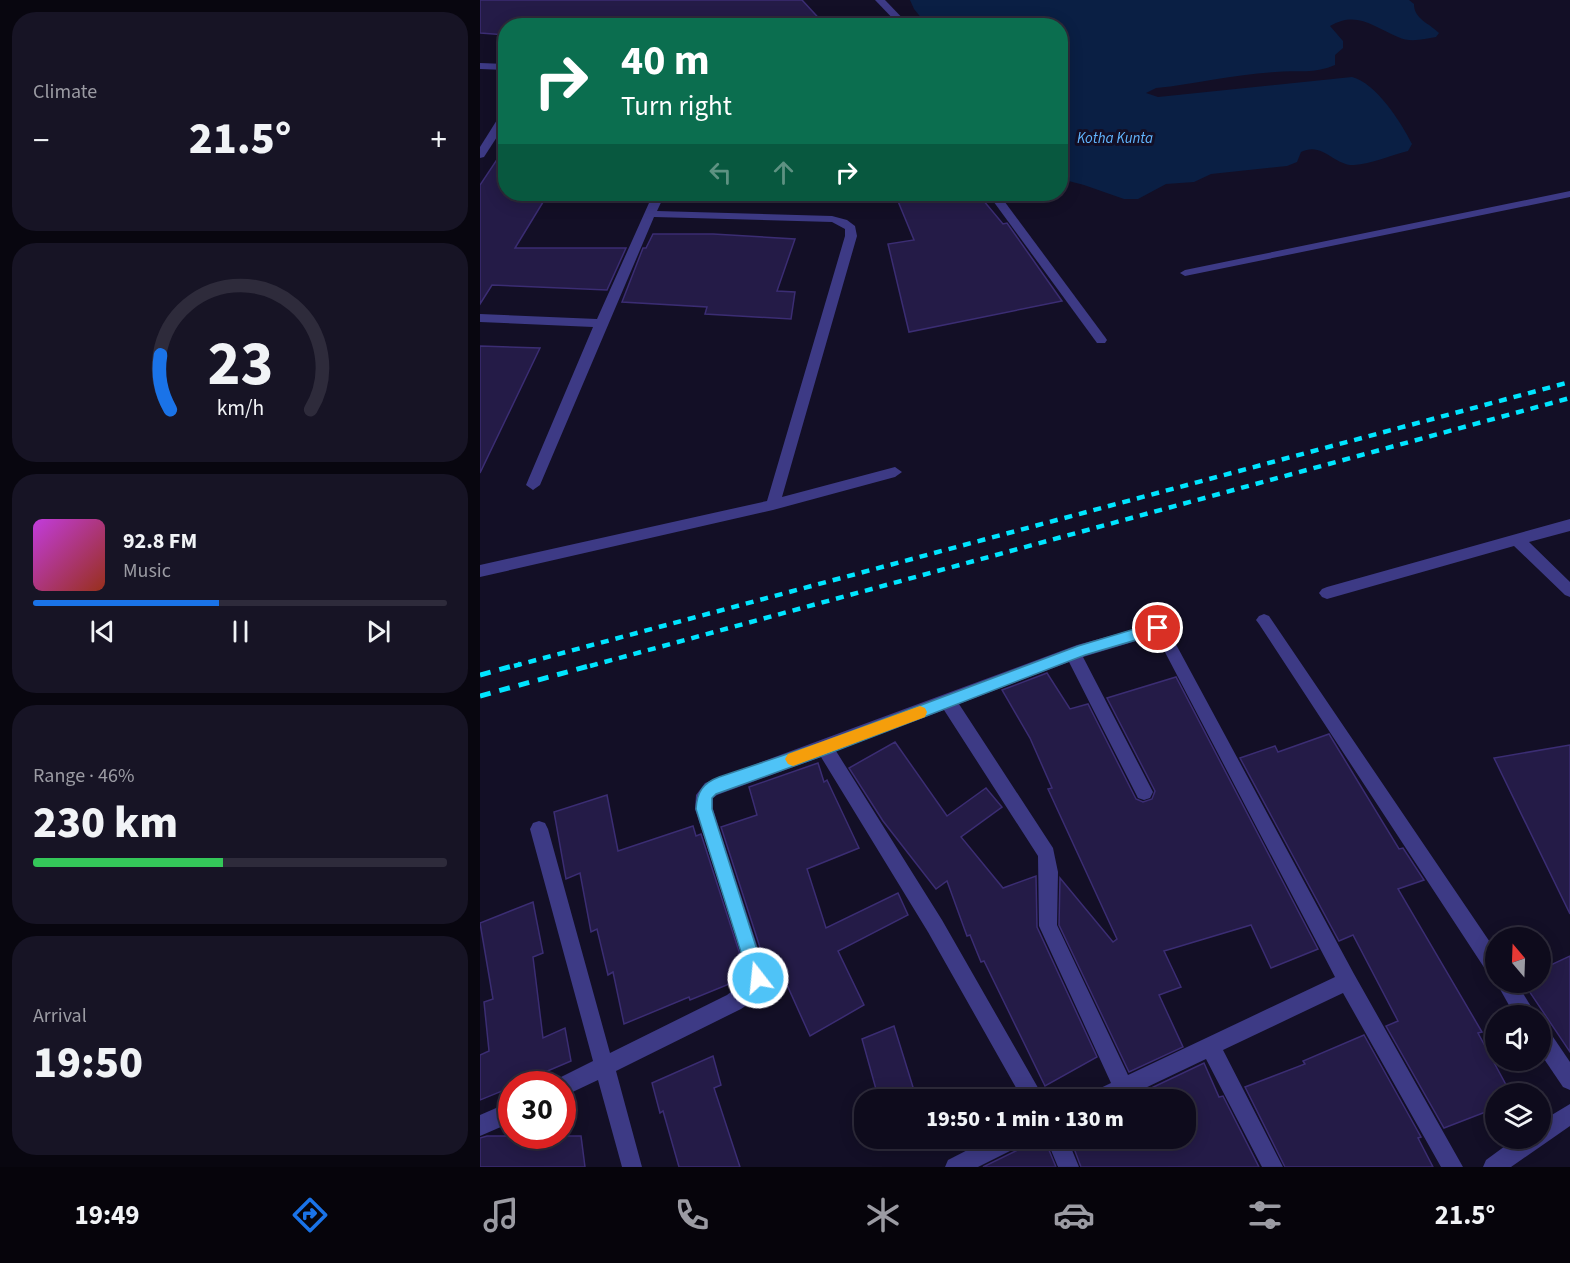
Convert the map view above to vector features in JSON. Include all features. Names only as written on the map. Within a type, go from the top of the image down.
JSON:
[{"type":"street","points":[[880,0],[898,18]]},
{"type":"street","points":[[480,66],[498,67]]},
{"type":"street","points":[[480,155],[498,127]]},
{"type":"street","points":[[533,485],[656,201]]},
{"type":"street","points":[[999,201],[1101,340]]},
{"type":"street","points":[[651,214],[832,219],[843,222],[850,228],[851,236],[773,505]]},
{"type":"street","points":[[480,318],[601,324]]},
{"type":"street","points":[[480,572],[773,505],[895,472]]},
{"type":"street","points":[[1327,593],[1570,525]]},
{"type":"street","points":[[1516,540],[1570,591]]},
{"type":"street","points":[[1264,620],[1485,952]]},
{"type":"street","points":[[576,1080],[734,1002],[755,987],[758,978],[756,970],[704,809],[705,795],[719,784],[825,748],[1074,654],[1162,629],[1347,981],[1453,1167]]},
{"type":"street","points":[[1074,654],[1144,792]]},
{"type":"street","points":[[948,702],[1047,854],[1051,881],[1048,926],[1123,1087]]},
{"type":"street","points":[[825,748],[935,926],[1029,1089]]},
{"type":"street","points":[[539,829],[632,1167]]},
{"type":"street","points":[[1119,1089],[1347,981]]},
{"type":"street","points":[[1210,1046],[1273,1167]]},
{"type":"street","points":[[1551,1052],[1570,1080]]},
{"type":"street","points":[[1551,1127],[1570,1114]]},
{"type":"street","points":[[480,1126],[498,1118]]},
{"type":"street","points":[[955,1167],[992,1149]]},
{"type":"street","points":[[1061,1149],[1069,1167]]},
{"type":"street","points":[[1493,1167],[1519,1149]]},
{"type":"lane","points":[[1185,273],[1570,194]]},
{"type":"water","name":"Kotha Kunta","points":[[910,0],[1409,0],[1414,4],[1419,17],[1439,33],[1436,37],[1407,40],[1365,22],[1340,21],[1330,26],[1343,41],[1343,48],[1335,55],[1335,65],[1328,68],[1245,75],[1156,88],[1146,93],[1158,97],[1352,77],[1370,87],[1387,104],[1412,144],[1408,151],[1354,165],[1340,162],[1322,152],[1309,149],[1301,152],[1297,162],[1287,166],[1211,174],[1194,182],[1166,184],[1138,199],[1124,199],[1068,181],[1068,18],[921,18]]},
{"type":"building","points":[[480,0],[802,0],[819,18],[498,18],[498,34],[480,33]]},
{"type":"building","points":[[498,158],[498,201],[544,201],[515,248],[626,248],[607,290],[492,285],[480,304],[480,185]]},
{"type":"building","points":[[898,201],[984,201],[1003,224],[1007,223],[1062,301],[909,332],[888,244],[914,240]]},
{"type":"building","points":[[653,234],[713,234],[795,239],[777,291],[795,292],[791,319],[705,314],[707,307],[622,302],[643,248],[646,248]]},
{"type":"building","points":[[480,346],[540,348],[480,473]]},
{"type":"building","points":[[1047,673],[1070,709],[1088,704],[1136,799],[1143,802],[1152,799],[1155,791],[1107,698],[1176,677],[1318,949],[1271,968],[1251,925],[1164,951],[1181,987],[1159,995],[1183,1047],[1129,1072],[1059,925],[1060,878],[1113,942],[1117,939],[1048,789],[1052,788],[1030,738],[1002,690]]},
{"type":"building","points":[[1329,734],[1399,849],[1403,848],[1424,880],[1398,889],[1482,1032],[1478,1033],[1485,1046],[1485,1071],[1499,1071],[1505,1083],[1485,1083],[1485,1112],[1444,1128],[1386,1026],[1398,1021],[1353,935],[1339,941],[1240,758],[1275,746],[1278,752]]},
{"type":"building","points":[[895,742],[947,816],[986,788],[1002,807],[961,837],[1003,888],[1036,876],[1037,927],[1097,1057],[1045,1086],[984,961],[981,962],[970,935],[967,936],[947,881],[936,889],[883,821],[849,768]]},
{"type":"building","points":[[1570,745],[1570,914],[1494,758]]},
{"type":"building","points":[[818,763],[824,782],[827,780],[859,848],[807,869],[826,928],[898,893],[908,915],[838,951],[864,1005],[810,1036],[778,965],[767,969],[721,827],[757,815],[749,787]]},
{"type":"building","points":[[607,795],[618,851],[693,826],[696,836],[701,834],[745,970],[744,978],[690,1000],[689,997],[624,1024],[613,972],[608,975],[597,929],[591,932],[580,873],[566,879],[554,812]]},
{"type":"building","points":[[533,902],[543,953],[533,957],[543,1038],[565,1028],[571,1061],[548,1071],[498,1071],[498,1093],[480,1100],[480,1055],[489,1051],[484,1002],[493,999],[480,923]]},
{"type":"building","points":[[1570,956],[1570,1052],[1551,1024],[1551,1005],[1538,1005],[1530,993],[1551,993],[1551,965]]},
{"type":"building","points":[[894,1026],[914,1089],[876,1089],[862,1039]]},
{"type":"building","points":[[1364,1035],[1421,1137],[1418,1138],[1433,1167],[1285,1167],[1245,1087],[1305,1064],[1303,1061]]},
{"type":"building","points":[[713,1056],[721,1085],[714,1088],[740,1167],[679,1167],[663,1111],[660,1113],[652,1083]]},
{"type":"building","points":[[1204,1063],[1219,1097],[1223,1096],[1259,1167],[1081,1167],[1074,1149],[1196,1149],[1196,1089],[1149,1089]]},
{"type":"building","points":[[498,1136],[498,1149],[576,1149],[576,1136],[581,1136],[585,1167],[480,1167],[480,1138]]},
{"type":"building","points":[[1020,1149],[1049,1149],[1056,1167],[983,1167]]},
{"type":"railway","points":[[514,666],[1570,382]]},
{"type":"railway","points":[[590,666],[1570,398]]},
{"type":"railway","points":[[480,675],[520,664]]},
{"type":"railway","points":[[480,696],[596,664]]},
{"type":"slow traffic","points":[[793,759],[920,712]]},
{"type":"route","points":[[758,978],[704,809],[705,795],[711,789],[719,784],[825,748],[1083,650],[1158,628]]}]
